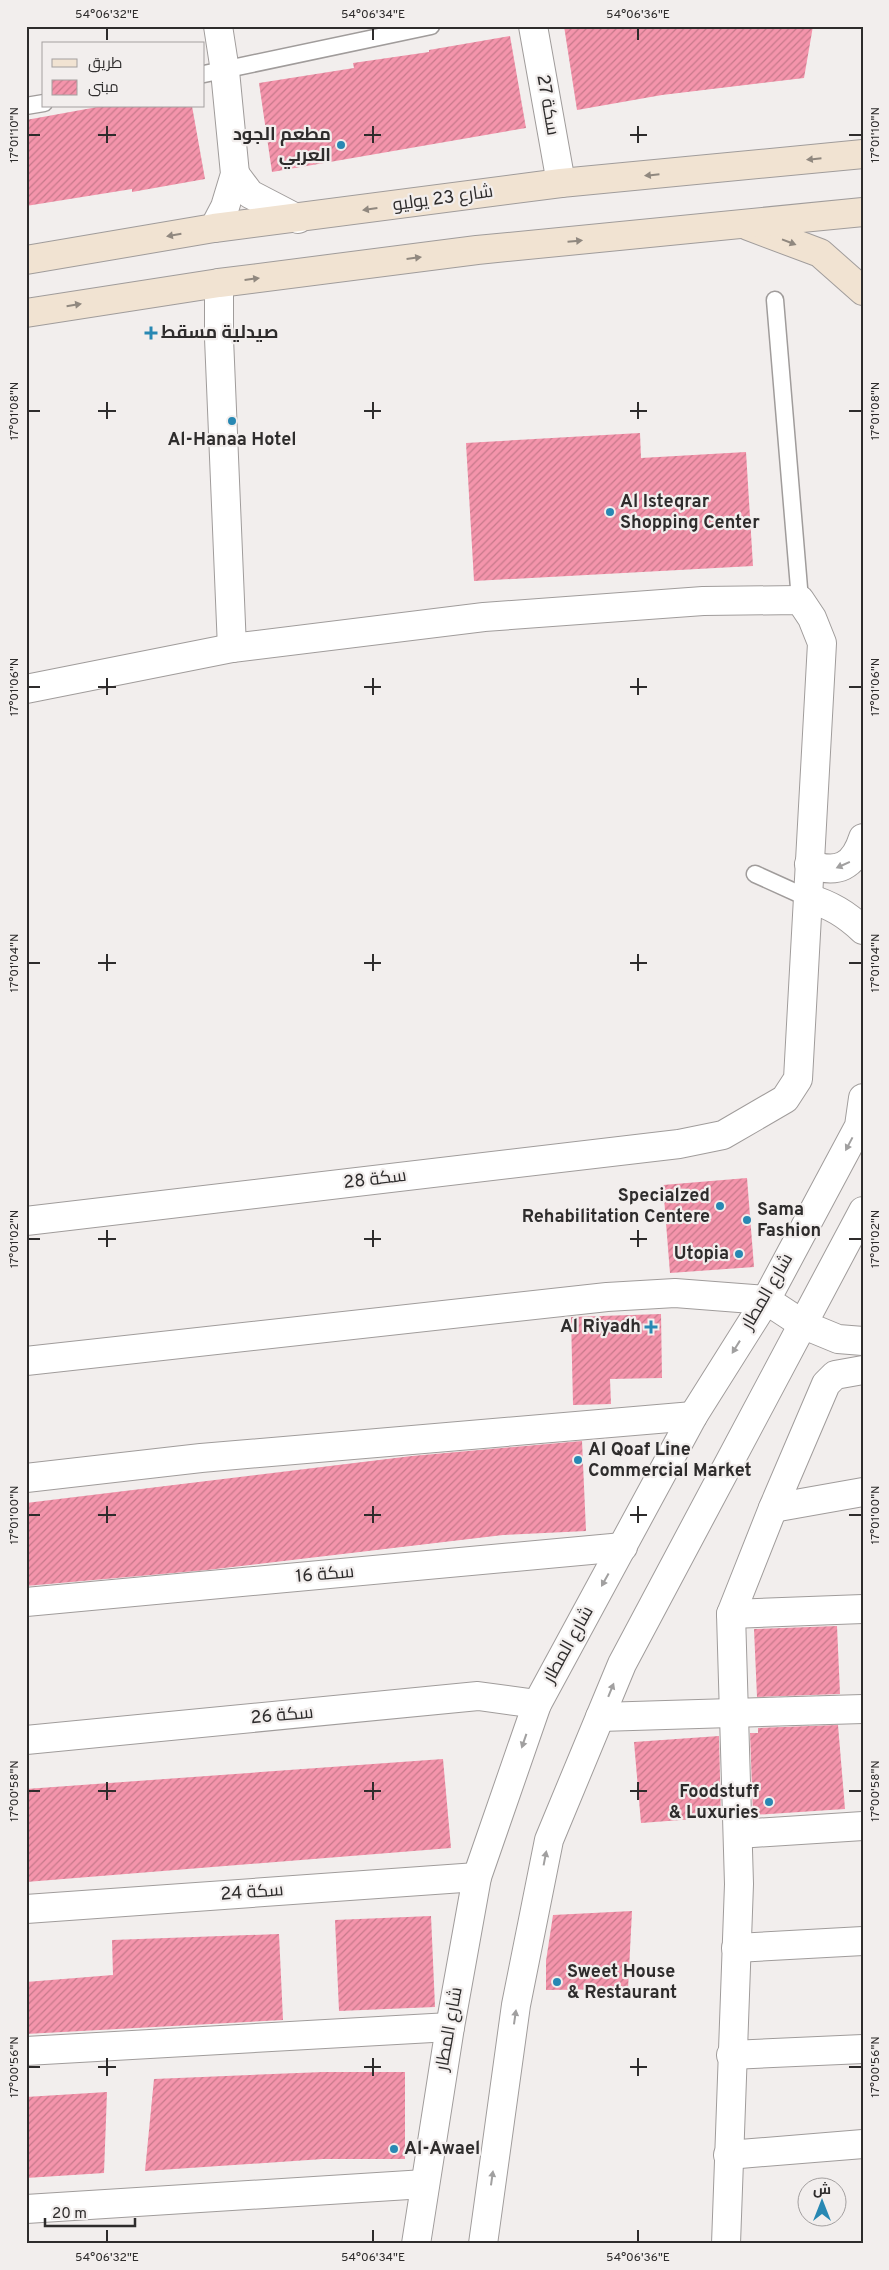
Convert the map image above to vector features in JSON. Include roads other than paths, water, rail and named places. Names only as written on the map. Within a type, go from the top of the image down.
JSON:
[{"type":"main road","name":"شارع 23 يوليو","points":[[26,260],[214,228],[298,219],[561,183],[861,153]]},
{"type":"main road","points":[[26,312],[220,283],[477,250],[863,212]]},
{"type":"main road","points":[[744,225],[820,254],[863,291]]},
{"type":"street","points":[[218,26],[214,72],[235,174],[250,194],[298,219]]},
{"type":"street","name":"سكة 27","points":[[533,26],[561,183]]},
{"type":"street","points":[[214,228],[225,207],[235,174]]},
{"type":"street","points":[[220,283],[219,338],[232,648]]},
{"type":"street","points":[[26,689],[232,648],[484,617],[703,601],[800,600],[812,618],[822,642],[808,898],[829,904],[848,916],[863,930]]},
{"type":"street","points":[[809,864],[820,868],[841,867],[850,862],[858,853],[863,838]]},
{"type":"street","name":"سكة 28","points":[[26,1221],[669,1146],[723,1136],[785,1099],[798,1079],[808,898]]},
{"type":"street","name":"شارع المطار","points":[[414,2240],[477,1877],[537,1704],[693,1416],[766,1300],[859,1126],[863,1098]]},
{"type":"street","points":[[499,2244],[485,2231],[516,2005],[549,1840],[622,1664],[863,1211]]},
{"type":"street","points":[[26,1361],[607,1297],[675,1294],[766,1300],[804,1325],[838,1339],[863,1341]]},
{"type":"street","points":[[726,2244],[739,1884],[732,1614],[773,1508],[826,1384],[835,1376],[863,1370]]},
{"type":"street","points":[[26,1478],[201,1458],[693,1416]]},
{"type":"street","points":[[773,1508],[863,1492]]},
{"type":"street","name":"سكة 16","points":[[26,1602],[623,1547]]},
{"type":"street","points":[[732,1614],[863,1609]]},
{"type":"street","name":"سكة 26","points":[[26,1740],[478,1696],[537,1704]]},
{"type":"street","points":[[600,1717],[734,1714],[863,1708]]},
{"type":"street","points":[[738,1834],[863,1826]]},
{"type":"street","name":"سكة 24","points":[[26,1909],[477,1877]]},
{"type":"street","points":[[736,1948],[863,1941]]},
{"type":"street","points":[[26,2051],[450,2027]]},
{"type":"street","points":[[732,2055],[863,2049]]},
{"type":"street","points":[[728,2154],[863,2144]]},
{"type":"street","points":[[26,2209],[425,2184]]},
{"type":"lane","points":[[214,72],[431,26]]},
{"type":"lane","points":[[26,106],[42,103]]},
{"type":"lane","points":[[775,300],[800,600]]},
{"type":"lane","points":[[755,874],[808,898]]},
{"type":"place","name":"مطعم الجود العربي","points":[[341,145]]},
{"type":"place","name":"صيدلية مسقط","points":[[151,333]]},
{"type":"place","name":"Al-Hanaa Hotel","points":[[232,421]]},
{"type":"place","name":"Al Isteqrar Shopping Center","points":[[610,512]]},
{"type":"place","name":"Specialzed Rehabilitation Centere","points":[[720,1206]]},
{"type":"place","name":"Sama Fashion","points":[[747,1220]]},
{"type":"place","name":"Utopia","points":[[739,1254]]},
{"type":"place","name":"Al Riyadh","points":[[651,1327]]},
{"type":"place","name":"Al Qoaf Line Commercial Market","points":[[578,1460]]},
{"type":"place","name":"Foodstuff & Luxuries","points":[[769,1802]]},
{"type":"place","name":"Sweet House & Restaurant","points":[[557,1982]]},
{"type":"place","name":"Al-Awael","points":[[394,2149]]}]
